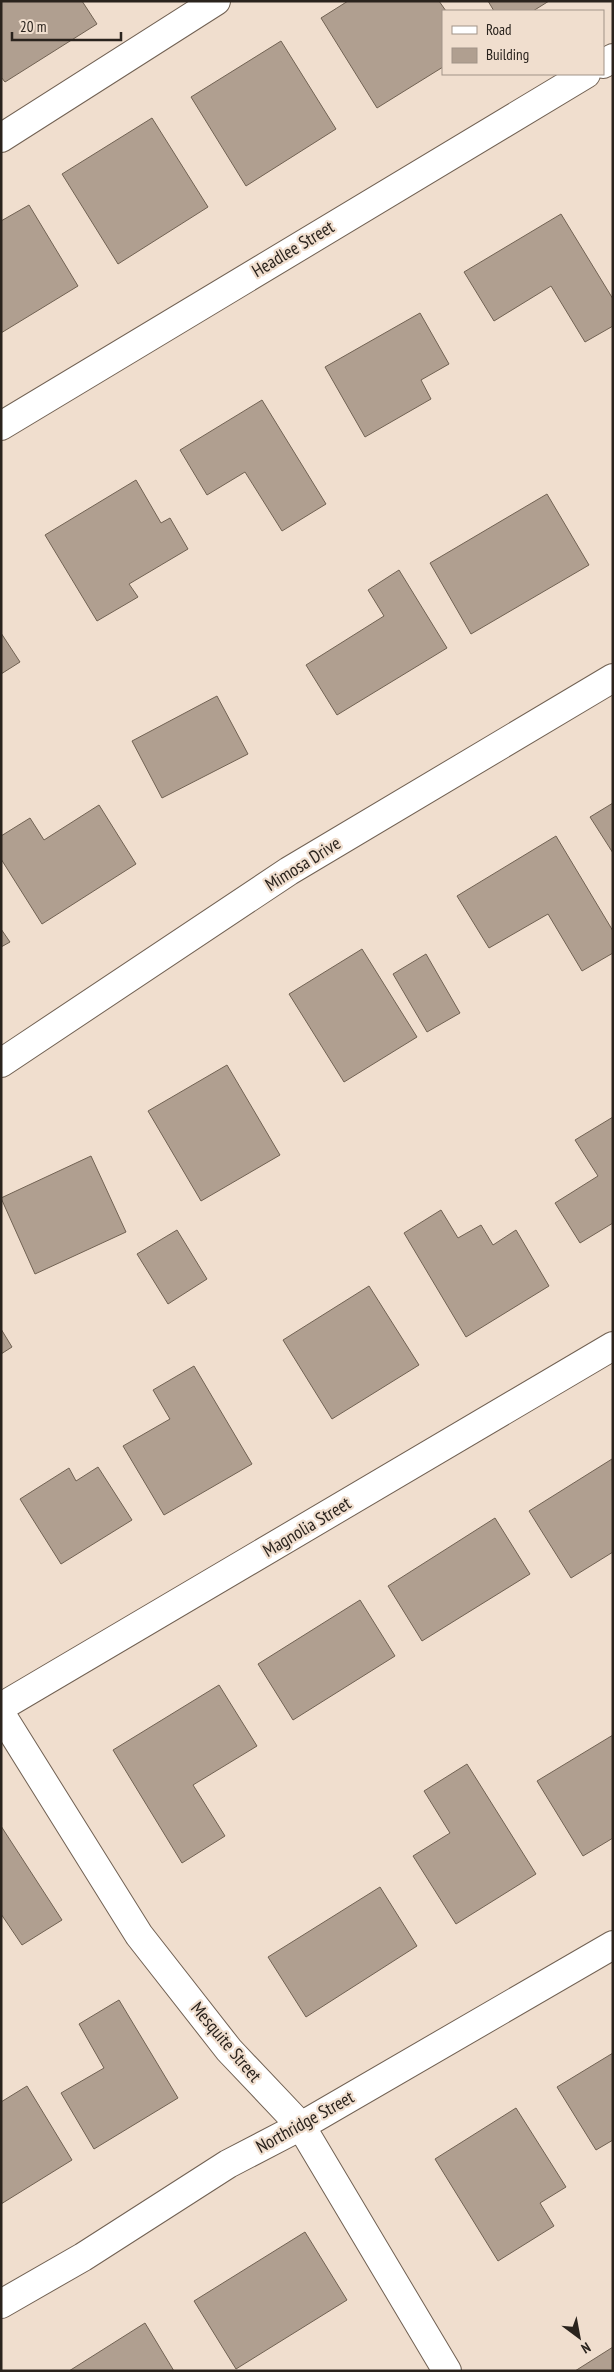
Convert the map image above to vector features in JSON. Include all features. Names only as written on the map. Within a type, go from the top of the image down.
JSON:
[{"type":"street","points":[[1,138],[216,1]]},
{"type":"street","name":"Headlee Street","points":[[1,426],[584,75]]},
{"type":"street","name":"Mimosa Drive","points":[[1,1063],[289,871],[613,678]]},
{"type":"street","name":"Magnolia Street","points":[[1,1707],[613,1346]]},
{"type":"street","name":"Mesquite Street","points":[[1,1714],[139,1935],[229,2050],[301,2126],[447,2371]]},
{"type":"street","name":"Northridge Street","points":[[1,2304],[83,2257],[228,2164],[301,2126],[613,1945]]},
{"type":"building","points":[[1,1],[82,1],[97,24],[5,82],[1,77]]},
{"type":"building","points":[[348,1],[439,1],[445,10],[442,10],[442,68],[377,108],[321,18]]},
{"type":"building","points":[[488,1],[549,1],[535,10],[493,10]]},
{"type":"building","points":[[281,41],[336,129],[246,186],[191,97]]},
{"type":"building","points":[[152,118],[208,207],[118,264],[62,174]]},
{"type":"building","points":[[29,205],[78,286],[1,333],[1,221]]},
{"type":"building","points":[[561,214],[613,299],[613,326],[585,342],[551,286],[494,321],[464,272]]},
{"type":"building","points":[[420,313],[449,364],[421,380],[431,399],[365,437],[325,367]]},
{"type":"building","points":[[262,400],[326,504],[282,531],[245,472],[207,495],[180,450]]},
{"type":"building","points":[[136,480],[161,523],[170,518],[188,549],[129,584],[138,597],[97,621],[45,535]]},
{"type":"building","points":[[547,494],[589,565],[471,634],[430,563]]},
{"type":"building","points":[[399,570],[447,648],[337,715],[306,665],[384,616],[368,590]]},
{"type":"building","points":[[1,633],[20,662],[1,674]]},
{"type":"building","points":[[217,696],[248,754],[162,798],[132,741]]},
{"type":"building","points":[[613,803],[613,853],[590,817]]},
{"type":"building","points":[[99,805],[136,864],[42,924],[1,859],[1,836],[30,818],[44,840]]},
{"type":"building","points":[[556,836],[613,931],[613,953],[582,971],[548,914],[489,948],[457,896]]},
{"type":"building","points":[[1,929],[10,942],[1,947]]},
{"type":"building","points":[[362,949],[417,1037],[344,1082],[289,994]]},
{"type":"building","points":[[426,954],[460,1013],[427,1032],[393,974]]},
{"type":"building","points":[[227,1065],[280,1155],[201,1201],[148,1111]]},
{"type":"building","points":[[613,1117],[613,1223],[580,1243],[555,1203],[598,1176],[575,1140]]},
{"type":"building","points":[[91,1156],[126,1232],[35,1274],[1,1198]]},
{"type":"building","points":[[441,1210],[458,1238],[481,1225],[493,1245],[516,1230],[549,1286],[466,1337],[404,1233]]},
{"type":"building","points":[[177,1230],[207,1279],[168,1304],[137,1254]]},
{"type":"building","points":[[369,1286],[419,1365],[332,1419],[283,1340]]},
{"type":"building","points":[[1,1329],[12,1347],[1,1354]]},
{"type":"building","points":[[194,1366],[252,1464],[164,1515],[123,1446],[170,1419],[153,1390]]},
{"type":"building","points":[[612,1459],[613,1552],[571,1578],[529,1511]]},
{"type":"building","points":[[98,1467],[132,1520],[61,1564],[20,1499],[69,1468],[76,1481]]},
{"type":"building","points":[[495,1518],[530,1574],[422,1641],[388,1586]]},
{"type":"building","points":[[360,1600],[395,1656],[293,1720],[258,1664]]},
{"type":"building","points":[[219,1685],[257,1746],[193,1785],[225,1836],[182,1863],[113,1750]]},
{"type":"building","points":[[613,1735],[613,1838],[583,1856],[537,1781]]},
{"type":"building","points":[[467,1764],[536,1874],[456,1924],[413,1856],[450,1833],[424,1791]]},
{"type":"building","points":[[1,1826],[62,1920],[22,1945],[1,1914]]},
{"type":"building","points":[[380,1887],[417,1946],[306,2017],[268,1957]]},
{"type":"building","points":[[119,2000],[178,2098],[94,2149],[61,2093],[104,2068],[79,2024]]},
{"type":"building","points":[[613,2053],[613,2140],[596,2150],[557,2087]]},
{"type":"building","points":[[27,2086],[72,2160],[1,2204],[1,2102]]},
{"type":"building","points":[[516,2108],[566,2187],[540,2203],[554,2226],[498,2261],[435,2159]]},
{"type":"building","points":[[305,2232],[347,2300],[236,2369],[194,2301]]},
{"type":"building","points":[[145,2323],[174,2371],[69,2371]]},
{"type":"building","points":[[613,2347],[613,2371],[575,2371]]}]
